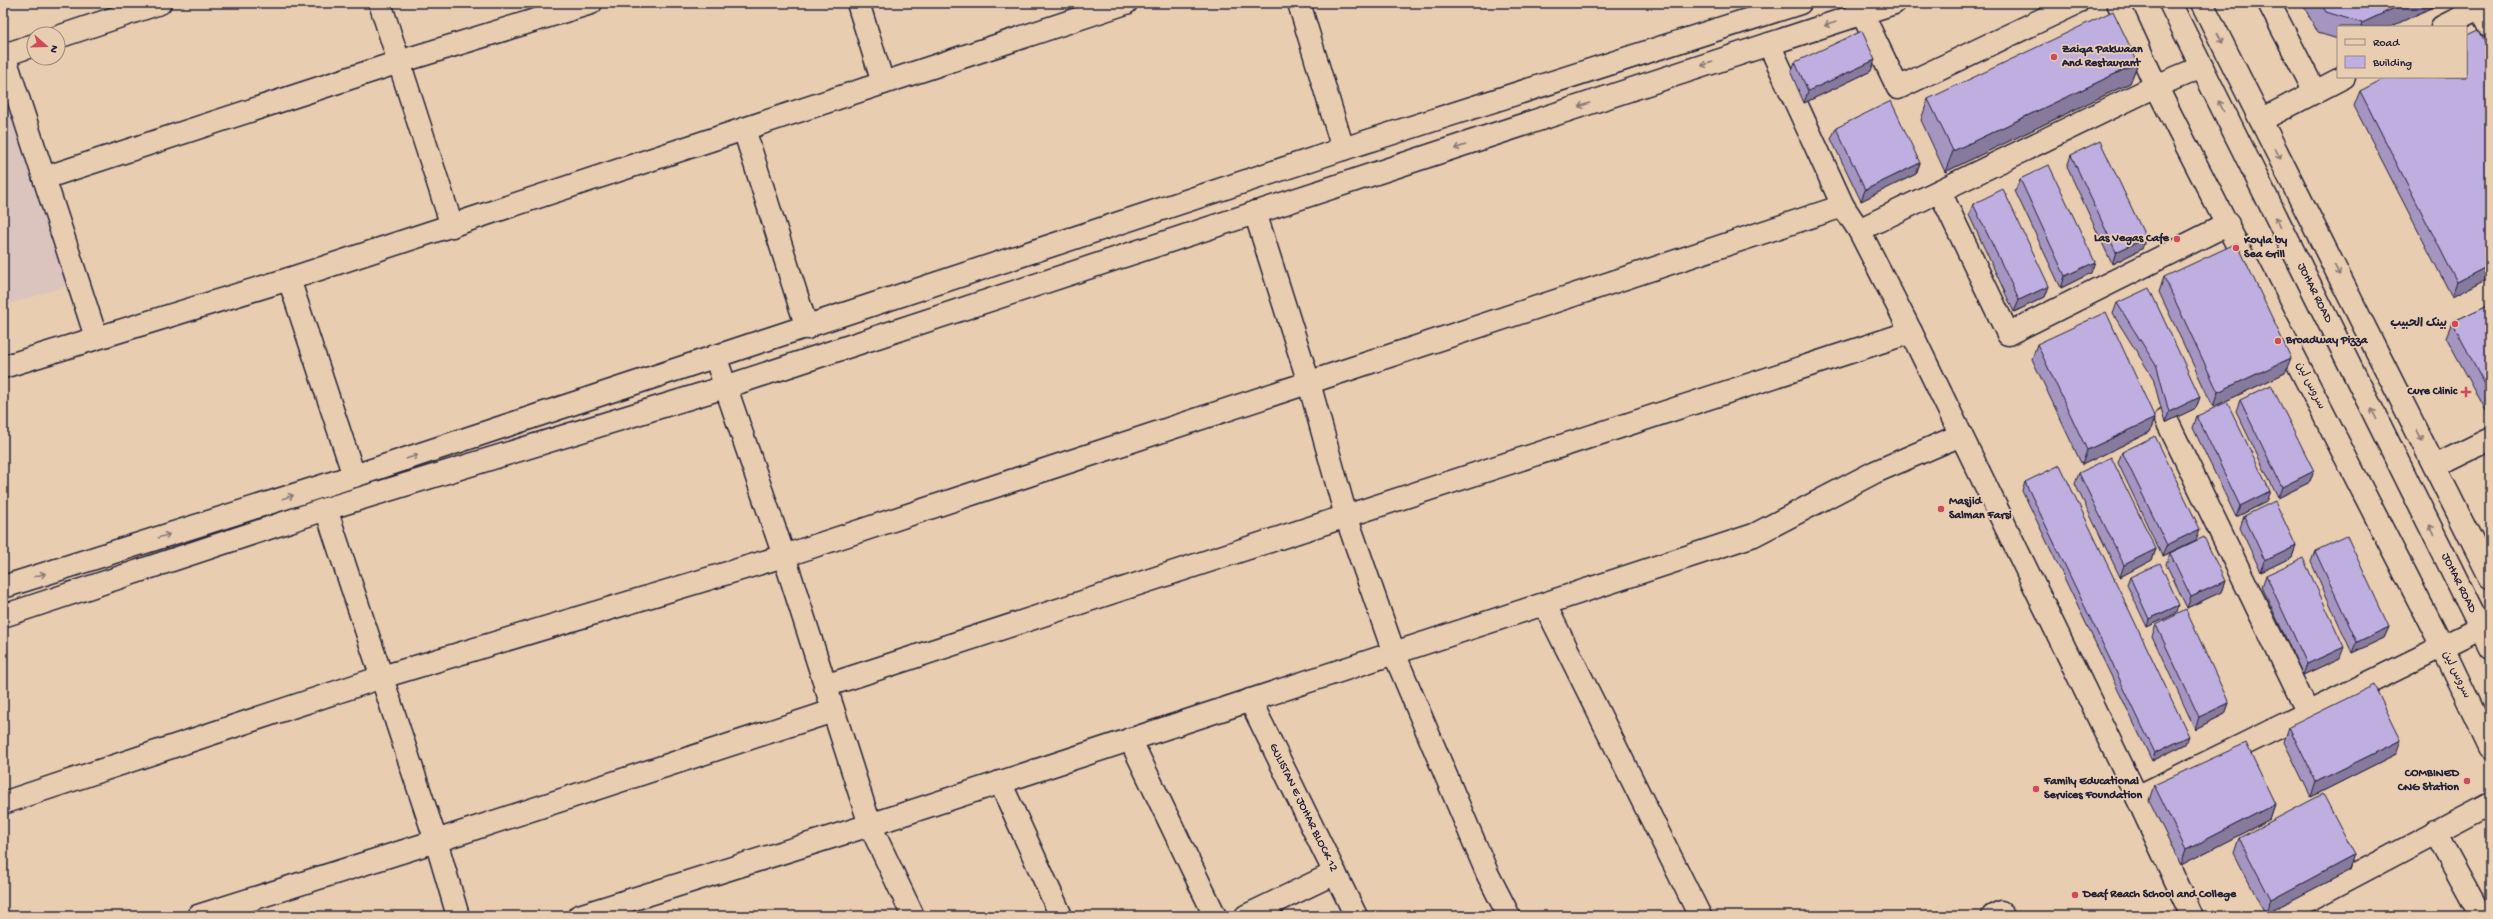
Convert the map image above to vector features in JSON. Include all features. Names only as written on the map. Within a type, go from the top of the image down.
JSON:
[{"type":"street","points":[[66,33],[108,11],[160,3]]},
{"type":"street","points":[[380,3],[452,226]]},
{"type":"street","points":[[44,178],[399,62],[591,3]]},
{"type":"street","points":[[858,3],[883,83]]},
{"type":"street","points":[[3,367],[96,337],[289,279],[1126,3]]},
{"type":"street","points":[[1299,3],[1343,149]]},
{"type":"street","points":[[3,587],[354,476],[715,356],[807,328],[1343,149],[1800,3]]},
{"type":"street","points":[[3,616],[326,509],[726,387],[1154,244],[1441,153],[1894,3]]},
{"type":"street","points":[[1862,13],[1898,88],[2077,3]]},
{"type":"street","name":"سروس لین","points":[[2118,3],[2156,86],[2228,224],[2442,646],[2490,747]]},
{"type":"street","name":"JOHAR ROAD","points":[[2170,3],[2490,647]]},
{"type":"street","points":[[2202,3],[2490,577]]},
{"type":"street","points":[[2269,3],[2315,92]]},
{"type":"street","points":[[2444,26],[2482,4],[2490,26]]},
{"type":"street","points":[[1768,44],[1844,206],[1859,230],[1911,332],[2137,797],[2192,916]]},
{"type":"street","points":[[26,47],[4,53],[96,337]]},
{"type":"street","points":[[1859,230],[2156,86],[2202,67]]},
{"type":"street","points":[[2261,120],[2342,78]]},
{"type":"street","points":[[744,129],[807,328]]},
{"type":"street","points":[[1940,192],[2008,334],[2228,224]]},
{"type":"street","points":[[3,803],[382,677],[784,556],[1844,206]]},
{"type":"street","points":[[1255,212],[1309,383],[1346,516],[1394,653],[1488,875],[1509,916]]},
{"type":"street","points":[[1144,215],[1154,244]]},
{"type":"street","points":[[289,279],[354,476]]},
{"type":"street","points":[[825,686],[1911,332]]},
{"type":"street","points":[[715,356],[784,556],[832,711],[870,825],[913,916]]},
{"type":"street","points":[[2166,419],[2307,711]]},
{"type":"street","points":[[579,916],[870,825],[1545,605],[1754,535],[1875,472],[1961,435]]},
{"type":"street","points":[[2435,466],[2490,439]]},
{"type":"street","points":[[326,509],[436,841],[458,916]]},
{"type":"street","points":[[201,525],[208,548]]},
{"type":"street","points":[[1545,605],[1700,916]]},
{"type":"street","points":[[2137,797],[2307,711],[2480,628]]},
{"type":"street","name":"GULISTAN E JOHAR BLOCK 12","points":[[1250,700],[1356,916]]},
{"type":"street","points":[[198,916],[436,841],[832,711]]},
{"type":"street","points":[[1130,739],[1214,916]]},
{"type":"street","points":[[1000,782],[1061,916]]},
{"type":"street","points":[[2278,916],[2301,910],[2435,832],[2490,804]]},
{"type":"street","points":[[2435,832],[2481,916]]},
{"type":"street","points":[[1246,916],[1335,873]]},
{"type":"street","points":[[1993,916],[2001,912],[2003,916]]},
{"type":"shaded area","points":[[3,90],[67,286],[3,306]]},
{"type":"building","points":[[2321,3],[2405,3],[2362,23],[2326,12]]},
{"type":"building","points":[[2113,11],[2138,63],[1953,151],[1928,99]]},
{"type":"building","points":[[2479,30],[2490,52],[2490,265],[2457,282],[2360,91],[2385,78],[2467,78],[2467,36]]},
{"type":"building","points":[[1862,31],[1875,60],[1808,91],[1795,62]]},
{"type":"building","points":[[1891,101],[1920,163],[1865,190],[1836,128]]},
{"type":"building","points":[[2100,141],[2146,238],[2116,252],[2071,155]]},
{"type":"building","points":[[2049,165],[2095,262],[2065,276],[2020,179]]},
{"type":"building","points":[[2003,189],[2049,286],[2019,300],[1973,204]]},
{"type":"building","points":[[2237,243],[2291,358],[2218,392],[2164,277]]},
{"type":"building","points":[[2149,288],[2200,397],[2169,412],[2157,367],[2117,303]]},
{"type":"building","points":[[2490,304],[2490,394],[2452,322]]},
{"type":"building","points":[[2106,312],[2155,418],[2087,450],[2037,344]]},
{"type":"building","points":[[2271,385],[2314,471],[2282,487],[2240,400]]},
{"type":"building","points":[[2227,402],[2270,491],[2240,506],[2197,416]]},
{"type":"building","points":[[2155,436],[2200,529],[2167,545],[2122,452]]},
{"type":"building","points":[[2111,457],[2156,549],[2124,565],[2079,473]]},
{"type":"building","points":[[2060,465],[2189,736],[2155,753],[2025,482]]},
{"type":"building","points":[[2275,501],[2296,546],[2265,561],[2244,516]]},
{"type":"building","points":[[2347,536],[2389,627],[2357,642],[2315,551]]},
{"type":"building","points":[[2204,537],[2225,581],[2191,597],[2170,553]]},
{"type":"building","points":[[2303,558],[2344,647],[2307,664],[2266,575]]},
{"type":"building","points":[[2160,563],[2179,605],[2149,619],[2130,577]]},
{"type":"building","points":[[2186,610],[2229,703],[2199,717],[2156,625]]},
{"type":"building","points":[[2374,685],[2401,740],[2316,782],[2289,727]]},
{"type":"building","points":[[2246,743],[2275,804],[2186,850],[2154,785]]},
{"type":"building","points":[[2323,794],[2355,855],[2271,900],[2239,838]]},
{"type":"place","name":"Zaiqa Pakwaan And Restaurant","points":[[2054,57]]},
{"type":"place","name":"Las Vegas Cafe","points":[[2177,239]]},
{"type":"place","name":"Koyla by Sea Grill","points":[[2236,248]]},
{"type":"place","name":"بينک الحبيب","points":[[2455,324]]},
{"type":"place","name":"Broadway Pizza","points":[[2278,341]]},
{"type":"place","name":"Cure Clinic","points":[[2466,392]]},
{"type":"place","name":"Masjid Salman Farsi","points":[[1941,509]]},
{"type":"place","name":"COMBINED CNG Station","points":[[2467,781]]},
{"type":"place","name":"Family Educational Services Foundation","points":[[2036,789]]},
{"type":"place","name":"Deaf Reach School and College","points":[[2075,895]]}]
